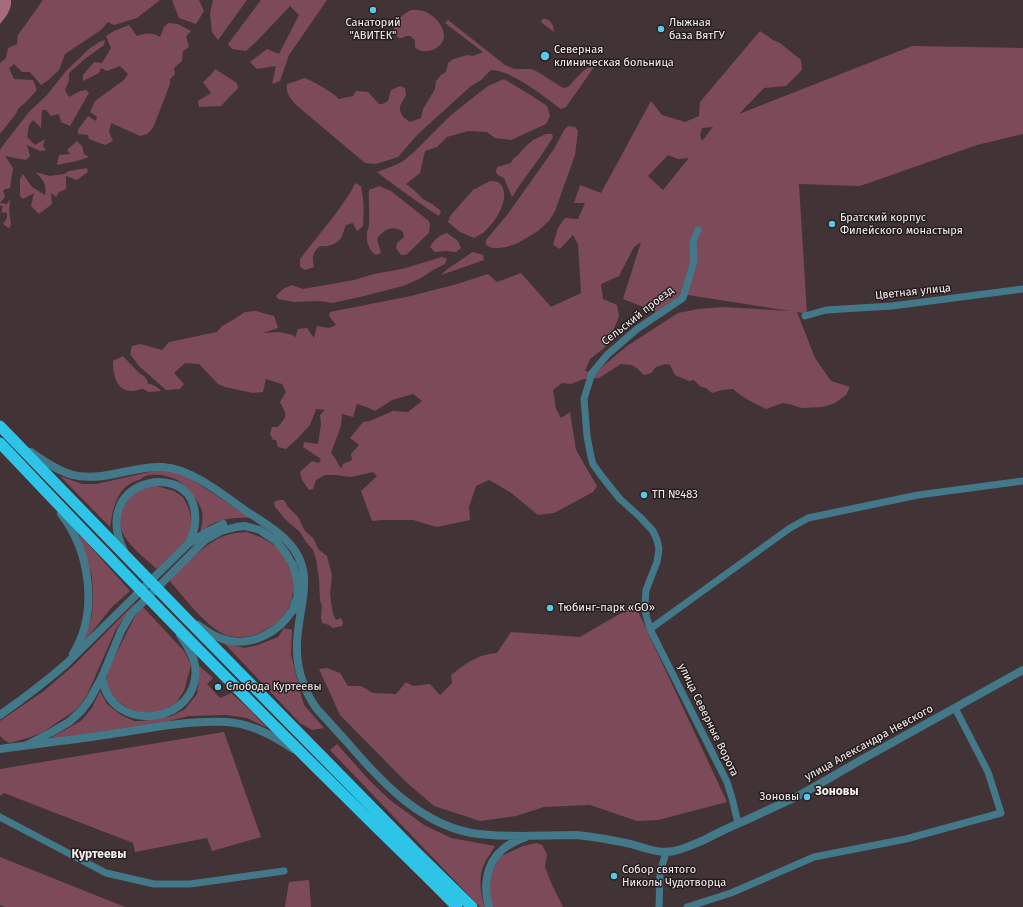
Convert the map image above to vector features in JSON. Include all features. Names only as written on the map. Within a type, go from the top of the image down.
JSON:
[{"type":"highway","points":[[0,426],[184,616],[472,907]]},
{"type":"highway","points":[[0,443],[175,625],[457,907]]},
{"type":"street","name":"Сельский проезд","points":[[650,629],[646,615],[645,602],[646,590],[657,562],[659,549],[657,540],[653,530],[620,499],[593,464],[586,436],[584,399],[592,373],[607,355],[637,329],[683,298],[694,261],[693,242],[698,230]]},
{"type":"street","name":"Цветная улица","points":[[805,316],[826,310],[892,306],[1023,289]]},
{"type":"street","points":[[11,438],[62,472],[80,477],[92,478],[152,467],[167,467],[181,470],[216,489],[271,527],[287,540],[298,555],[304,572],[305,586],[299,622]]},
{"type":"street","points":[[650,629],[790,528],[808,518],[918,495],[1023,481]]},
{"type":"street","points":[[37,482],[69,524],[77,540],[86,568],[88,580],[86,619],[80,641],[66,664]]},
{"type":"street","points":[[128,558],[118,537],[116,519],[118,510],[124,498],[130,492],[144,484],[166,482],[181,488],[188,495],[192,502],[196,518],[195,531],[189,543]]},
{"type":"street","points":[[0,715],[24,698],[66,664],[189,543],[221,525],[252,521],[271,527]]},
{"type":"street","points":[[27,745],[69,722],[81,711],[90,699],[102,677],[121,631],[131,614],[205,540],[221,531],[245,526],[260,530],[276,541],[293,565],[297,580],[299,622]]},
{"type":"street","points":[[184,616],[213,636],[232,641],[249,641],[274,630],[284,621],[292,610],[296,600],[297,580]]},
{"type":"street","name":"улица Александра Невского","points":[[299,622],[296,648],[300,672],[308,695],[316,708],[356,753],[387,784],[414,807],[434,820],[455,830],[477,834],[504,836],[586,836],[631,844],[658,852],[675,851],[684,848],[795,797],[1023,670]]},
{"type":"street","points":[[102,677],[103,684],[109,698],[125,712],[134,715],[152,716],[166,713],[175,709],[191,692],[195,674],[193,657],[175,625]]},
{"type":"street","name":"улица Северные Ворота","points":[[650,629],[727,782],[738,823]]},
{"type":"street","points":[[688,907],[731,893],[814,857],[906,839],[1001,813],[988,772],[954,708]]},
{"type":"street","points":[[0,749],[60,742],[181,724],[227,722],[245,726],[278,739],[313,764]]},
{"type":"street","points":[[0,743],[11,747]]},
{"type":"street","points":[[0,817],[106,873],[154,884],[190,884],[284,870]]},
{"type":"street","points":[[488,907],[486,881],[492,861],[504,848],[528,836]]},
{"type":"street","points":[[659,907],[660,873],[666,852]]},
{"type":"shaded area","points":[[0,0],[11,0],[11,7],[0,24]]},
{"type":"shaded area","points":[[43,0],[160,0],[137,18],[114,25],[108,22],[101,30],[65,54],[59,70],[41,85],[30,72],[22,72],[14,64],[9,68],[14,79],[33,80],[37,90],[19,108],[0,134],[0,63],[6,58],[8,48],[17,44],[18,35]]},
{"type":"shaded area","points":[[172,0],[199,0],[204,11],[196,24],[179,18]]},
{"type":"shaded area","points":[[213,0],[247,0],[218,40],[212,32],[210,14]]},
{"type":"shaded area","points":[[261,0],[327,0],[289,55],[280,81],[272,84],[276,66],[257,69],[250,62],[267,49],[279,54],[299,15],[290,6],[246,51],[232,49],[228,44]]},
{"type":"shaded area","points":[[411,10],[421,10],[426,12],[439,22],[443,29],[444,37],[443,41],[437,48],[428,51],[419,50],[415,47],[415,40],[410,36],[399,38],[395,34],[394,26],[396,22]]},
{"type":"shaded area","points":[[448,20],[505,65],[514,69],[531,69],[563,88],[568,87],[590,66],[594,67],[566,107],[561,109],[518,79],[499,71],[491,70],[417,135],[398,157],[376,164],[365,163],[295,104],[288,95],[287,84],[305,78],[323,87],[339,99],[353,96],[356,91],[368,92],[379,104],[382,104],[388,101],[391,90],[400,86],[405,88],[406,95],[400,106],[400,111],[403,117],[410,122],[421,118],[423,109],[435,89],[436,81],[446,72],[448,63],[453,59],[468,55],[473,56],[483,52],[445,23]]},
{"type":"shaded area","points":[[541,20],[549,20],[552,23],[554,32],[542,23]]},
{"type":"shaded area","points":[[168,23],[178,24],[191,31],[186,36],[189,47],[183,51],[182,61],[174,68],[175,74],[170,79],[170,84],[153,128],[147,134],[140,136],[111,123],[109,132],[113,141],[105,145],[89,139],[88,135],[78,134],[78,130],[88,116],[96,121],[97,117],[90,112],[95,101],[124,80],[128,74],[120,66],[107,71],[101,68],[99,73],[83,81],[83,75],[94,62],[102,63],[111,48],[106,36],[129,25],[137,36],[143,34],[154,34],[160,37],[164,27]]},
{"type":"shaded area","points":[[760,31],[780,43],[801,60],[802,70],[786,86],[764,88],[739,114],[912,46],[1023,48],[1023,134],[977,145],[860,186],[799,184],[807,314],[797,312],[815,358],[831,381],[850,387],[846,395],[835,403],[823,407],[802,408],[783,403],[766,409],[745,398],[733,389],[712,393],[706,388],[701,387],[694,380],[689,381],[675,375],[670,365],[665,364],[656,367],[651,373],[644,375],[632,365],[621,364],[599,378],[584,379],[571,384],[562,383],[553,390],[556,409],[561,418],[570,412],[576,450],[597,486],[593,492],[554,513],[538,515],[510,492],[489,480],[476,486],[469,507],[470,520],[437,527],[413,520],[372,521],[361,491],[377,476],[373,472],[351,477],[325,475],[316,480],[313,489],[309,490],[302,480],[300,472],[312,461],[319,463],[321,459],[303,447],[304,442],[318,444],[321,424],[320,415],[325,410],[316,409],[310,425],[286,449],[278,447],[276,440],[273,440],[270,434],[272,427],[278,427],[285,418],[285,413],[280,402],[286,392],[282,384],[266,379],[263,392],[253,393],[225,387],[218,384],[199,364],[185,363],[174,373],[184,384],[180,389],[166,390],[139,366],[130,354],[132,346],[140,344],[162,350],[169,342],[217,332],[222,326],[245,312],[256,311],[274,316],[278,328],[263,333],[279,332],[293,335],[295,338],[298,329],[307,328],[314,338],[317,326],[329,328],[336,325],[329,316],[330,312],[411,296],[488,274],[497,282],[521,273],[551,307],[581,293],[578,244],[573,235],[560,249],[553,245],[558,228],[565,218],[578,219],[585,203],[574,203],[580,185],[601,193],[651,101],[662,115],[685,122],[699,116],[700,102]],"holes":[[[713,127],[702,141],[700,135],[702,128]],[[668,155],[678,159],[689,158],[663,190],[648,176]],[[641,242],[623,299],[656,312],[688,295],[790,311],[724,307],[698,309],[678,313],[627,346],[595,373],[585,371],[590,359],[616,336],[614,329],[619,316],[617,305],[603,299],[601,284],[619,276],[634,247]],[[413,394],[422,401],[408,412],[393,411],[370,421],[363,422],[350,438],[359,445],[351,454],[352,460],[343,464],[341,469],[331,453],[341,426],[342,414],[353,417],[357,404],[375,411],[392,400]]]},
{"type":"shaded area","points":[[105,40],[104,45],[69,73],[69,80],[65,90],[69,97],[80,91],[86,90],[89,93],[70,126],[61,122],[59,114],[51,116],[46,110],[42,110],[41,128],[33,120],[29,125],[27,137],[35,145],[45,139],[43,146],[46,150],[40,151],[27,145],[30,156],[26,160],[5,156],[13,168],[10,188],[3,190],[5,197],[0,203],[1,148],[29,112],[47,95],[66,71],[89,49]]},
{"type":"shaded area","points":[[215,69],[237,83],[238,88],[221,106],[199,107],[198,101],[211,93],[203,82]]},
{"type":"shaded area","points":[[504,79],[547,106],[550,116],[546,124],[511,140],[495,138],[487,132],[468,131],[447,137],[437,147],[425,151],[420,173],[406,184],[423,199],[441,211],[439,216],[377,172],[402,162],[450,116],[488,86]]},
{"type":"shaded area","points":[[568,126],[575,127],[578,131],[575,155],[555,211],[549,221],[538,231],[518,243],[499,248],[492,248],[486,245],[486,240],[507,215],[554,149],[564,130]]},
{"type":"shaded area","points":[[546,134],[552,134],[553,137],[512,197],[504,178],[496,172],[497,167],[511,163],[513,159],[533,140]]},
{"type":"shaded area","points":[[77,141],[82,146],[84,154],[89,157],[57,165],[59,155],[70,154],[67,150]]},
{"type":"shaded area","points":[[87,168],[88,172],[77,180],[66,176],[66,189],[59,192],[56,197],[51,193],[52,204],[39,214],[31,206],[34,193],[23,199],[20,196],[20,179],[23,174],[32,187],[45,195],[44,182],[35,172],[50,176]]},
{"type":"shaded area","points":[[490,181],[501,184],[504,192],[504,198],[500,212],[492,224],[483,233],[474,238],[460,232],[448,222],[450,216],[473,190]]},
{"type":"shaded area","points":[[355,183],[361,186],[363,196],[363,226],[357,231],[353,223],[346,225],[342,237],[337,242],[331,245],[320,246],[315,251],[313,258],[314,267],[305,270],[300,267],[300,259],[337,212]]},
{"type":"shaded area","points":[[379,186],[391,191],[429,221],[429,233],[406,255],[401,255],[396,248],[397,243],[404,237],[403,232],[396,228],[385,231],[377,239],[381,253],[376,255],[368,246],[367,231],[369,225],[369,190]]},
{"type":"shaded area","points":[[10,199],[9,210],[11,225],[9,228],[3,224],[7,218],[7,213],[1,212],[3,207],[0,203],[7,204]]},
{"type":"shaded area","points":[[447,233],[458,241],[461,248],[456,252],[435,252],[430,247],[435,240]]},
{"type":"shaded area","points":[[473,252],[483,255],[484,260],[441,275],[448,268]]},
{"type":"shaded area","points":[[442,257],[447,259],[445,264],[421,278],[403,286],[360,297],[332,303],[320,301],[294,302],[278,299],[276,296],[283,289],[292,285],[303,289],[354,280],[374,274],[402,269]]},
{"type":"shaded area","points":[[123,356],[139,373],[144,376],[148,384],[154,385],[161,391],[149,392],[143,389],[127,391],[123,389],[119,385],[115,376],[113,361]]},
{"type":"shaded area","points":[[154,471],[168,471],[183,474],[251,518],[224,520],[212,524],[200,532],[202,511],[191,492],[184,485],[174,479],[153,475],[144,477],[132,483],[123,490],[115,504],[110,527],[60,476],[82,484],[96,484]]},
{"type":"shaded area","points":[[153,485],[174,491],[183,497],[189,509],[192,521],[190,532],[186,541],[157,569],[127,540],[122,532],[120,523],[121,513],[131,495]]},
{"type":"shaded area","points":[[284,500],[288,507],[298,517],[305,531],[313,538],[319,550],[327,556],[332,575],[330,595],[333,614],[336,620],[341,618],[343,623],[342,626],[333,628],[322,623],[319,579],[313,550],[300,532],[286,520],[275,507],[274,502]]},
{"type":"shaded area","points":[[246,532],[266,540],[282,553],[290,566],[293,589],[287,611],[277,622],[271,627],[255,635],[236,637],[219,632],[211,626],[169,580],[198,553],[214,541],[233,533]]},
{"type":"shaded area","points":[[79,534],[130,591],[111,608],[84,642],[92,615],[93,596],[92,576]]},
{"type":"shaded area","points":[[137,601],[116,629],[87,695],[77,709],[43,732],[10,743],[4,740],[0,736],[0,721],[44,691],[73,666]]},
{"type":"shaded area","points":[[635,605],[727,802],[658,820],[637,821],[590,805],[544,807],[516,816],[480,821],[434,806],[405,781],[340,715],[319,669],[327,668],[340,673],[348,686],[361,686],[373,693],[396,694],[406,682],[413,686],[430,684],[440,695],[452,683],[451,675],[467,663],[477,658],[497,653],[511,632],[580,637]]},
{"type":"shaded area","points":[[143,607],[184,651],[191,665],[184,691],[176,703],[163,711],[151,713],[138,712],[128,708],[116,700],[109,691],[106,680],[109,668],[135,616]]},
{"type":"shaded area","points":[[284,628],[292,630],[291,654],[304,705],[324,728],[312,730],[300,723],[223,642],[244,648],[258,645],[278,637]]},
{"type":"shaded area","points":[[197,664],[213,678],[207,684],[220,698],[231,693],[267,728],[247,718],[227,715],[189,716],[164,722],[47,740],[81,721],[92,708],[100,691],[107,704],[121,715],[134,721],[172,716],[185,709],[197,694],[199,680]]},
{"type":"shaded area","points":[[224,732],[261,837],[212,851],[207,838],[135,852],[133,843],[4,793],[0,796],[0,769]]},
{"type":"shaded area","points":[[337,744],[369,780],[390,800],[424,825],[451,838],[495,846],[485,862],[481,873],[481,891],[485,907],[480,907],[330,750]]},
{"type":"shaded area","points":[[536,843],[542,845],[547,854],[545,867],[563,907],[491,907],[489,893],[491,873],[499,857],[523,846]]},
{"type":"shaded area","points":[[0,857],[125,907],[5,907],[0,905]]},
{"type":"shaded area","points":[[309,880],[311,907],[285,907],[289,882]]},
{"type":"place","name":"Санаторий \"АВИТЕК\"","points":[[373,10]]},
{"type":"place","name":"Лыжная база ВятГУ","points":[[661,29]]},
{"type":"place","name":"Северная клиническая больница","points":[[545,56]]},
{"type":"place","name":"Братский корпус Филейского монастыря","points":[[832,224]]},
{"type":"place","name":"ТП №483","points":[[644,495]]},
{"type":"place","name":"Тюбинг-парк «GO»","points":[[550,608]]},
{"type":"place","name":"Слобода Куртеевы","points":[[218,687]]},
{"type":"place","name":"Зоновы","points":[[807,797]]},
{"type":"place","name":"Собор святого Николы Чудотворца","points":[[614,876]]},
{"type":"district","name":"Зоновы","points":[[837,792]]},
{"type":"district","name":"Куртеевы","points":[[99,855]]}]
